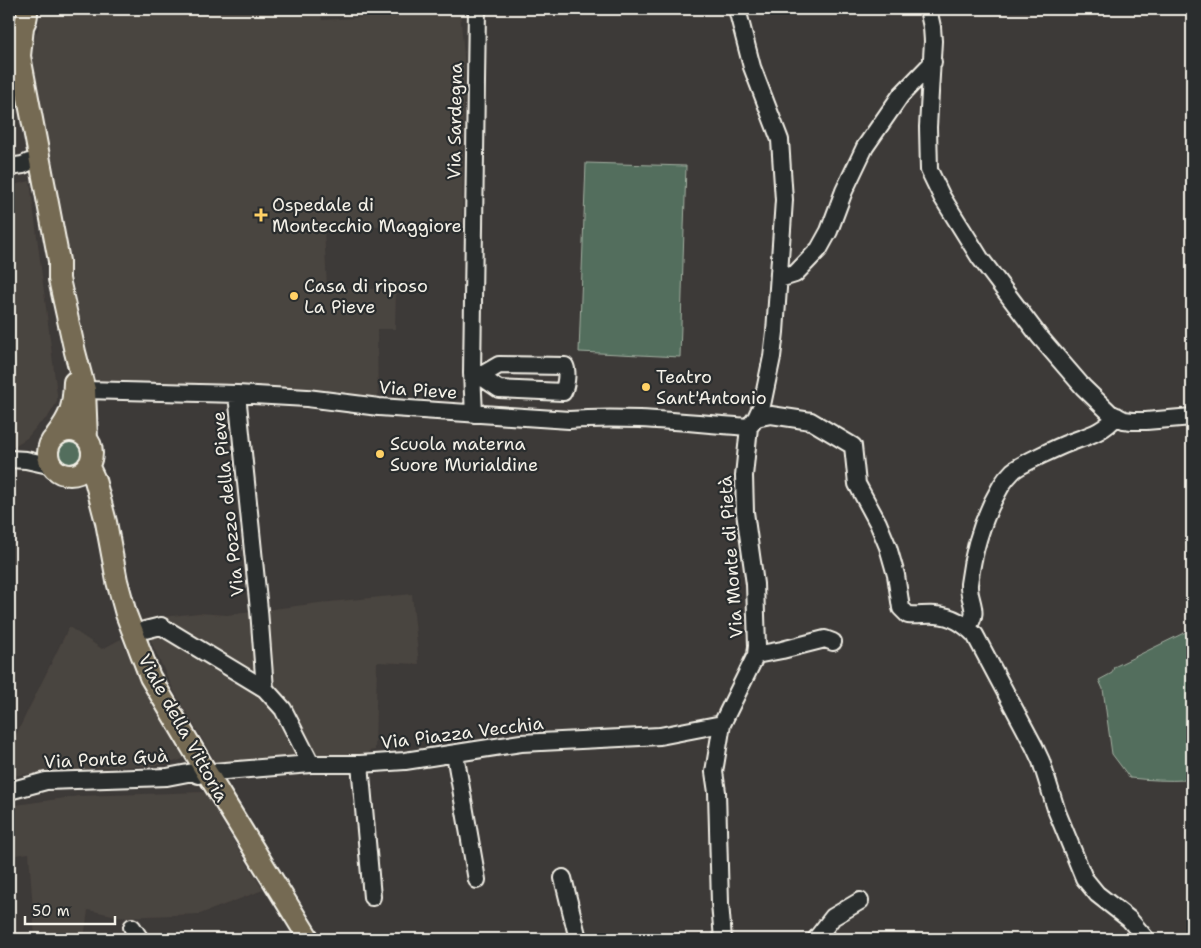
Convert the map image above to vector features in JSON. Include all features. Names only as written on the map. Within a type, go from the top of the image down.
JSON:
[{"type":"main road","points":[[19,25],[20,56],[58,253],[59,279],[74,352],[73,402],[68,418],[50,444],[56,465],[100,500]]},
{"type":"main road","points":[[9,65],[50,261],[59,279]]},
{"type":"main road","name":"Viale della Vittoria","points":[[74,352],[85,390],[87,438],[92,451],[88,465],[106,522],[117,581],[133,634],[150,677],[308,939]]},
{"type":"main road","points":[[56,436],[66,431],[72,431],[87,438]]},
{"type":"main road","points":[[56,465],[79,472],[88,465]]},
{"type":"street","name":"Via Sardegna","points":[[474,414],[476,374],[477,9]]},
{"type":"street","name":"Via Monte di Pietà","points":[[737,9],[752,67],[780,140],[784,200],[775,332],[768,380],[762,405],[752,422],[744,476],[745,512],[755,584],[756,655]]},
{"type":"street","points":[[928,9],[932,27],[933,62],[927,147],[929,170],[933,180],[980,258],[1029,323],[1083,387],[1110,413],[1124,420],[1146,422],[1192,417]]},
{"type":"street","points":[[779,279],[795,274],[819,249],[829,231],[844,190],[865,147],[901,96],[933,62]]},
{"type":"street","points":[[9,167],[23,166],[29,162]]},
{"type":"street","name":"Via Pieve","points":[[85,390],[307,398],[379,408],[570,420],[752,422],[771,415],[811,420],[853,446],[857,484],[878,523],[888,547],[903,611],[908,615],[936,614],[953,618],[967,627]]},
{"type":"street","name":"Via Pozzo della Pieve","points":[[237,394],[265,689]]},
{"type":"street","points":[[1117,416],[1108,427],[1069,443],[1014,470],[1002,485],[994,500],[972,560],[969,592],[974,618],[967,627],[975,636],[992,665],[1041,761],[1057,812],[1084,878],[1097,894],[1129,919],[1146,939]]},
{"type":"street","points":[[9,458],[56,465]]},
{"type":"street","points":[[133,634],[162,626],[265,689],[283,709],[311,764]]},
{"type":"street","points":[[723,939],[717,792],[714,772],[722,724],[756,655],[825,639],[833,642]]},
{"type":"street","name":"Via Piazza Vecchia","points":[[207,773],[311,764],[360,764],[405,761],[521,743],[660,736],[722,724]]},
{"type":"street","points":[[455,754],[477,880]]},
{"type":"street","points":[[360,764],[372,897]]},
{"type":"street","name":"Via Ponte Guà","points":[[10,789],[46,782],[167,777],[193,772],[198,775],[207,773]]},
{"type":"street","points":[[563,878],[578,939]]},
{"type":"street","points":[[816,939],[833,917],[860,901]]},
{"type":"shaded area","name":"Ospedale di Montecchio Maggiore","points":[[39,9],[321,9],[322,20],[460,11],[465,67],[462,224],[324,228],[327,287],[396,290],[395,329],[377,329],[378,410],[92,390],[30,43],[38,30]]},
{"type":"shaded area","points":[[30,181],[57,402],[48,417],[27,438],[9,449],[9,186]]},
{"type":"shaded area","points":[[412,594],[419,664],[377,662],[375,750],[369,751],[368,762],[221,771],[175,693],[155,651],[143,619],[199,613],[227,615],[319,603]]},
{"type":"shaded area","points":[[69,627],[102,649],[121,639],[152,704],[183,759],[164,765],[95,768],[9,776],[9,749]]},
{"type":"shaded area","points":[[204,792],[263,890],[200,914],[122,917],[88,910],[84,939],[35,939],[29,853],[9,856],[9,806],[79,796]]},
{"type":"green space","points":[[586,163],[686,166],[680,357],[579,352]]},
{"type":"green space","points":[[70,440],[79,443],[82,452],[79,461],[70,464],[61,461],[58,452],[61,443]]},
{"type":"green space","points":[[1192,629],[1192,769],[1187,780],[1130,778],[1112,754],[1103,689],[1099,680],[1112,673],[1114,667]]},
{"type":"place","name":"Ospedale di Montecchio Maggiore","points":[[261,215]]},
{"type":"place","name":"Casa di riposo La Pieve","points":[[294,296]]},
{"type":"place","name":"Teatro Sant'Antonio","points":[[646,387]]},
{"type":"place","name":"Scuola materna Suore Murialdine","points":[[380,454]]}]
